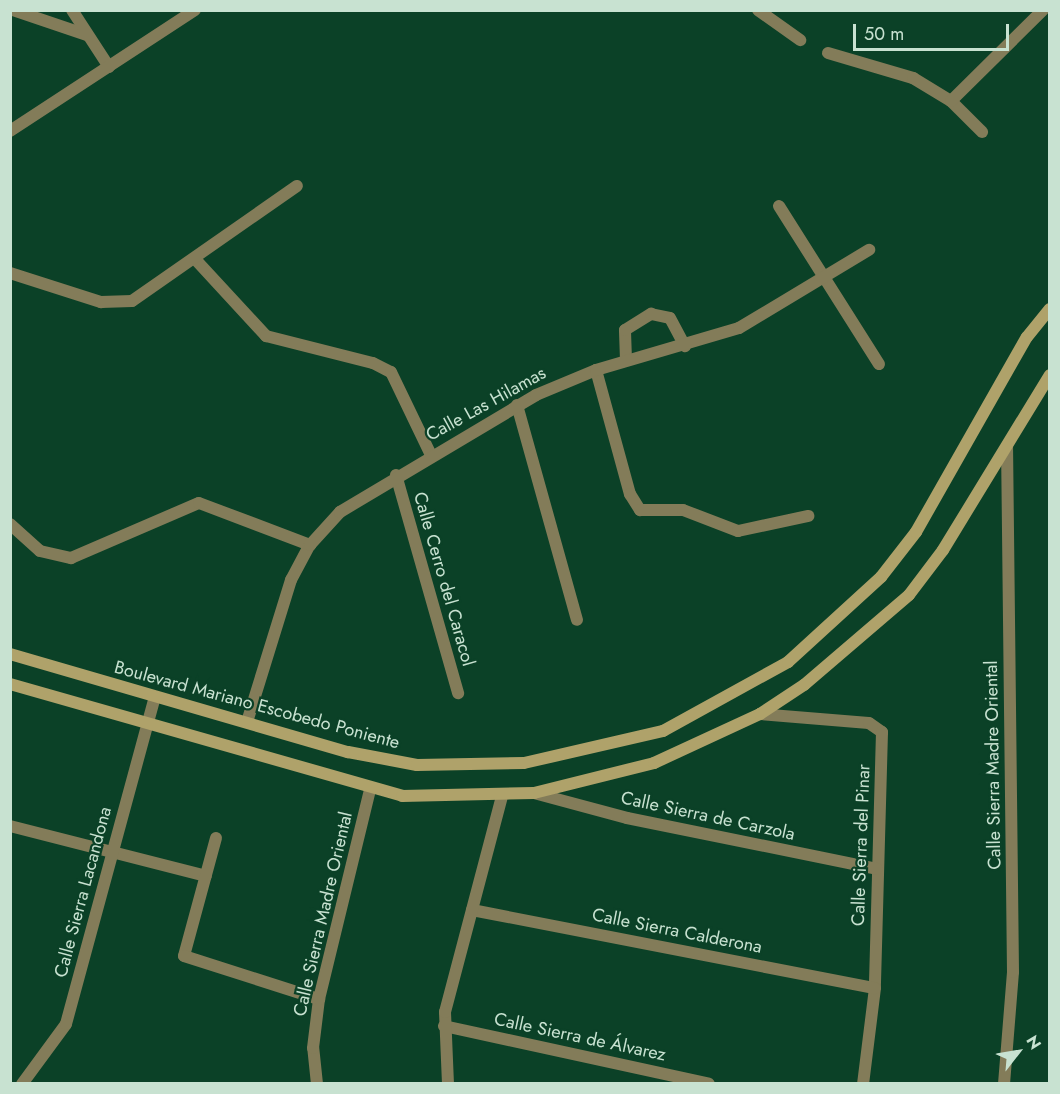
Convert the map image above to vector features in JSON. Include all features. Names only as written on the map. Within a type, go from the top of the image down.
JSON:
[{"type":"street","points":[[13,10],[87,35]]},
{"type":"street","points":[[72,10],[109,67]]},
{"type":"street","points":[[10,130],[195,10]]},
{"type":"street","points":[[758,10],[800,40]]},
{"type":"street","points":[[951,101],[1043,10]]},
{"type":"street","points":[[828,53],[913,78],[951,101],[982,132]]},
{"type":"street","points":[[10,273],[118,303],[147,294],[297,186]]},
{"type":"street","points":[[779,206],[879,364]]},
{"type":"street","name":"Calle Las Hilamas","points":[[247,722],[291,580],[310,544],[340,512],[396,475],[517,405],[596,370],[626,360],[685,346],[739,328],[869,250]]},
{"type":"street","points":[[195,259],[266,336],[374,363],[391,372],[431,454]]},
{"type":"street","name":"Boulevard Mariano Escobedo Poniente","points":[[10,654],[154,697],[382,759],[459,766],[570,757],[663,731],[705,712],[788,662],[881,577],[916,532],[1027,337],[1050,309]]},
{"type":"street","points":[[626,360],[625,330],[651,314],[670,318],[685,346]]},
{"type":"street","points":[[596,370],[630,494],[640,510],[683,510],[738,531],[808,516]]},
{"type":"street","points":[[10,684],[370,789],[436,798],[534,793],[654,763],[760,714],[836,662],[909,595],[1050,375]]},
{"type":"street","points":[[517,405],[577,620]]},
{"type":"street","name":"Calle Sierra Madre Oriental","points":[[1004,1083],[1013,972],[1006,446]]},
{"type":"street","name":"Calle Cerro del Caracol","points":[[396,475],[458,693]]},
{"type":"street","points":[[10,524],[40,551],[72,558],[199,503],[310,544]]},
{"type":"street","name":"Calle Sierra Lacandona","points":[[22,1083],[66,1024],[154,697]]},
{"type":"street","name":"Calle Sierra del Pinar","points":[[760,714],[879,728],[875,988],[863,1083]]},
{"type":"street","name":"Calle Sierra Madre Oriental","points":[[317,1083],[314,1048],[320,999],[370,789]]},
{"type":"street","name":"Calle Sierra de Carzola","points":[[534,793],[627,818],[877,868]]},
{"type":"street","points":[[448,1083],[444,1026],[502,796]]},
{"type":"street","points":[[10,826],[112,854],[206,876]]},
{"type":"street","points":[[216,838],[184,956],[320,999]]},
{"type":"street","name":"Calle Sierra Calderona","points":[[472,910],[875,988]]},
{"type":"street","name":"Calle Sierra de Álvarez","points":[[444,1026],[709,1083]]}]
